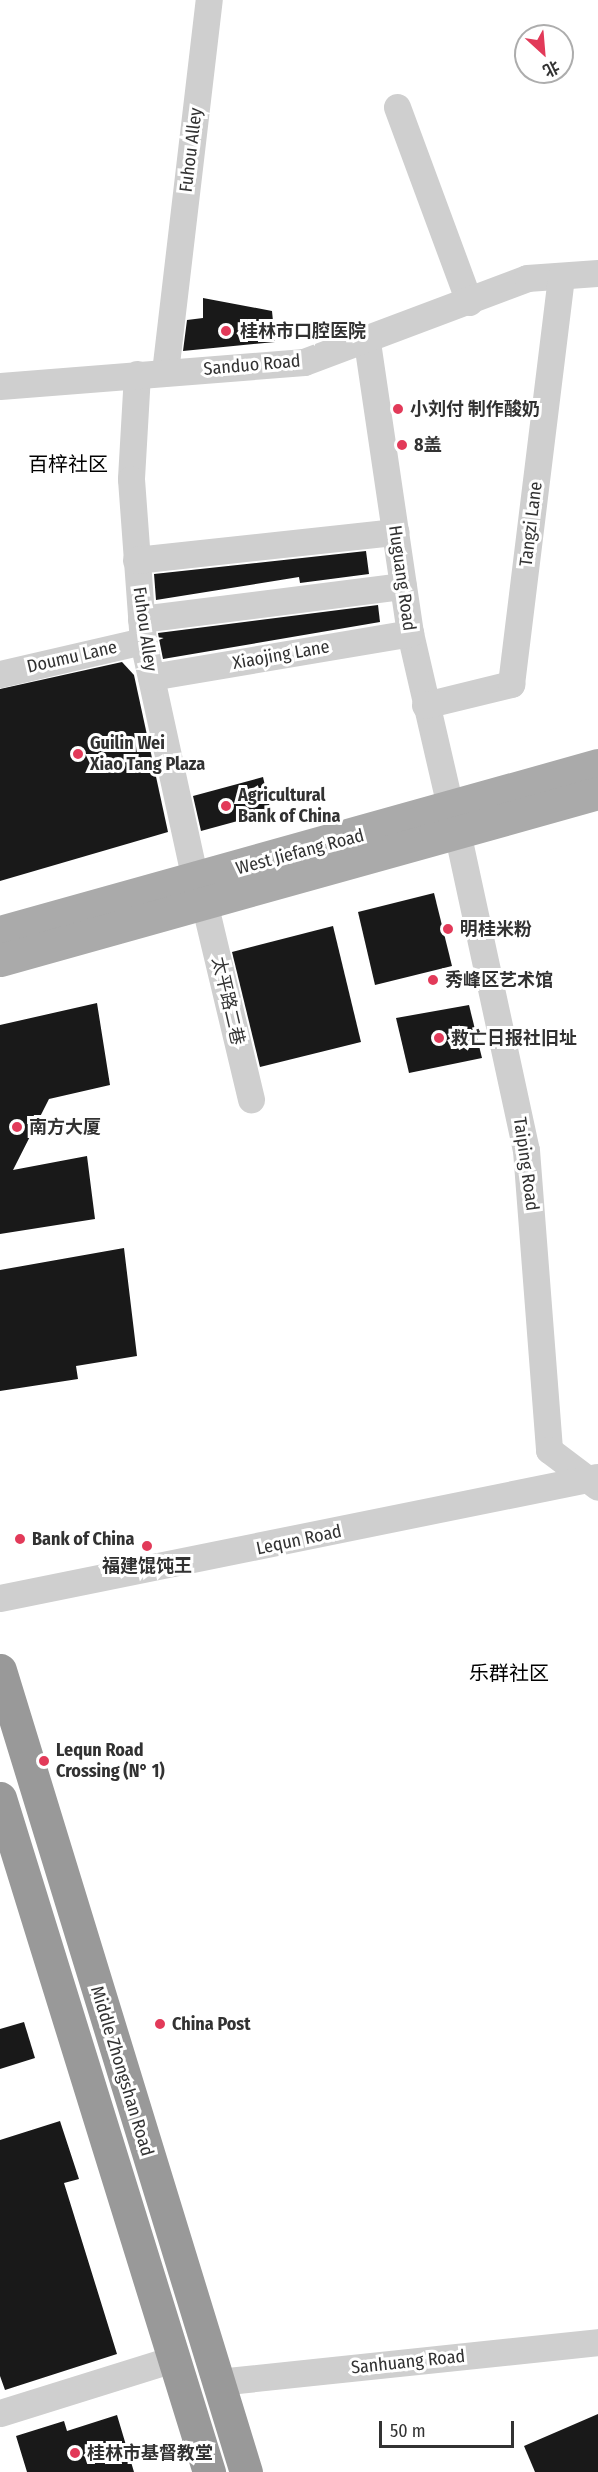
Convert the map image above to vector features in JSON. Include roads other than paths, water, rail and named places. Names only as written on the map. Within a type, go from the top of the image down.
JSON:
[{"type":"highway","name":"Middle Zhongshan Road","points":[[0,1670],[246,2472]]},
{"type":"highway","name":"Middle Zhongshan Road","points":[[0,1798],[209,2472]]},
{"type":"main road","name":"West Jiefang Road","points":[[454,823],[598,765]]},
{"type":"main road","name":"West Jiefang Road","points":[[0,932],[200,891],[454,823],[598,793]]},
{"type":"main road","name":"West Jiefang Road","points":[[0,960],[200,891]]},
{"type":"street","name":"Fuhou Alley","points":[[165,372],[209,0]]},
{"type":"street","points":[[397,107],[469,302]]},
{"type":"street","name":"Sanduo Road","points":[[0,386],[304,362],[367,342],[526,278],[598,273]]},
{"type":"street","name":"Tangzi Lane","points":[[425,705],[511,684],[561,276]]},
{"type":"street","name":"Huguang Road","points":[[367,342],[410,633],[454,823]]},
{"type":"street","name":"Fuhou Alley","points":[[137,374],[131,478],[142,630],[200,891]]},
{"type":"street","points":[[136,560],[395,532]]},
{"type":"street","name":"Doumu Lane","points":[[0,674],[142,630],[403,586]]},
{"type":"street","name":"Xiaojing Lane","points":[[151,677],[410,633]]},
{"type":"street","name":"Taiping Road","points":[[454,823],[526,1150],[549,1450],[594,1481]]},
{"type":"street","name":"太平路二巷","points":[[200,891],[251,1100]]},
{"type":"street","name":"Lequn Road","points":[[0,1598],[594,1481]]},
{"type":"street","name":"Sanhuang Road","points":[[218,2382],[598,2342]]},
{"type":"street","points":[[0,2413],[173,2359]]},
{"type":"place","name":"桂林市口腔医院","points":[[226,331]]},
{"type":"place","name":"小刘付 制作酸奶","points":[[398,409]]},
{"type":"place","name":"8盖","points":[[402,445]]},
{"type":"place","name":"Guilin Wei Xiao Tang Plaza","points":[[78,754]]},
{"type":"place","name":"Agricultural Bank of China","points":[[226,806]]},
{"type":"place","name":"明桂米粉","points":[[448,929]]},
{"type":"place","name":"秀峰区艺术馆","points":[[433,980]]},
{"type":"place","name":"救亡日报社旧址","points":[[439,1038]]},
{"type":"place","name":"南方大厦","points":[[17,1127]]},
{"type":"place","name":"Bank of China","points":[[20,1539]]},
{"type":"place","name":"福建馄饨王","points":[[147,1546]]},
{"type":"place","name":"Lequn Road Crossing (N° 1)","points":[[44,1761]]},
{"type":"place","name":"China Post","points":[[160,2024]]},
{"type":"place","name":"桂林市基督教堂","points":[[75,2453]]},
{"type":"district","name":"百梓社区","points":[[68,464]]},
{"type":"district","name":"乐群社区","points":[[509,1673]]}]
